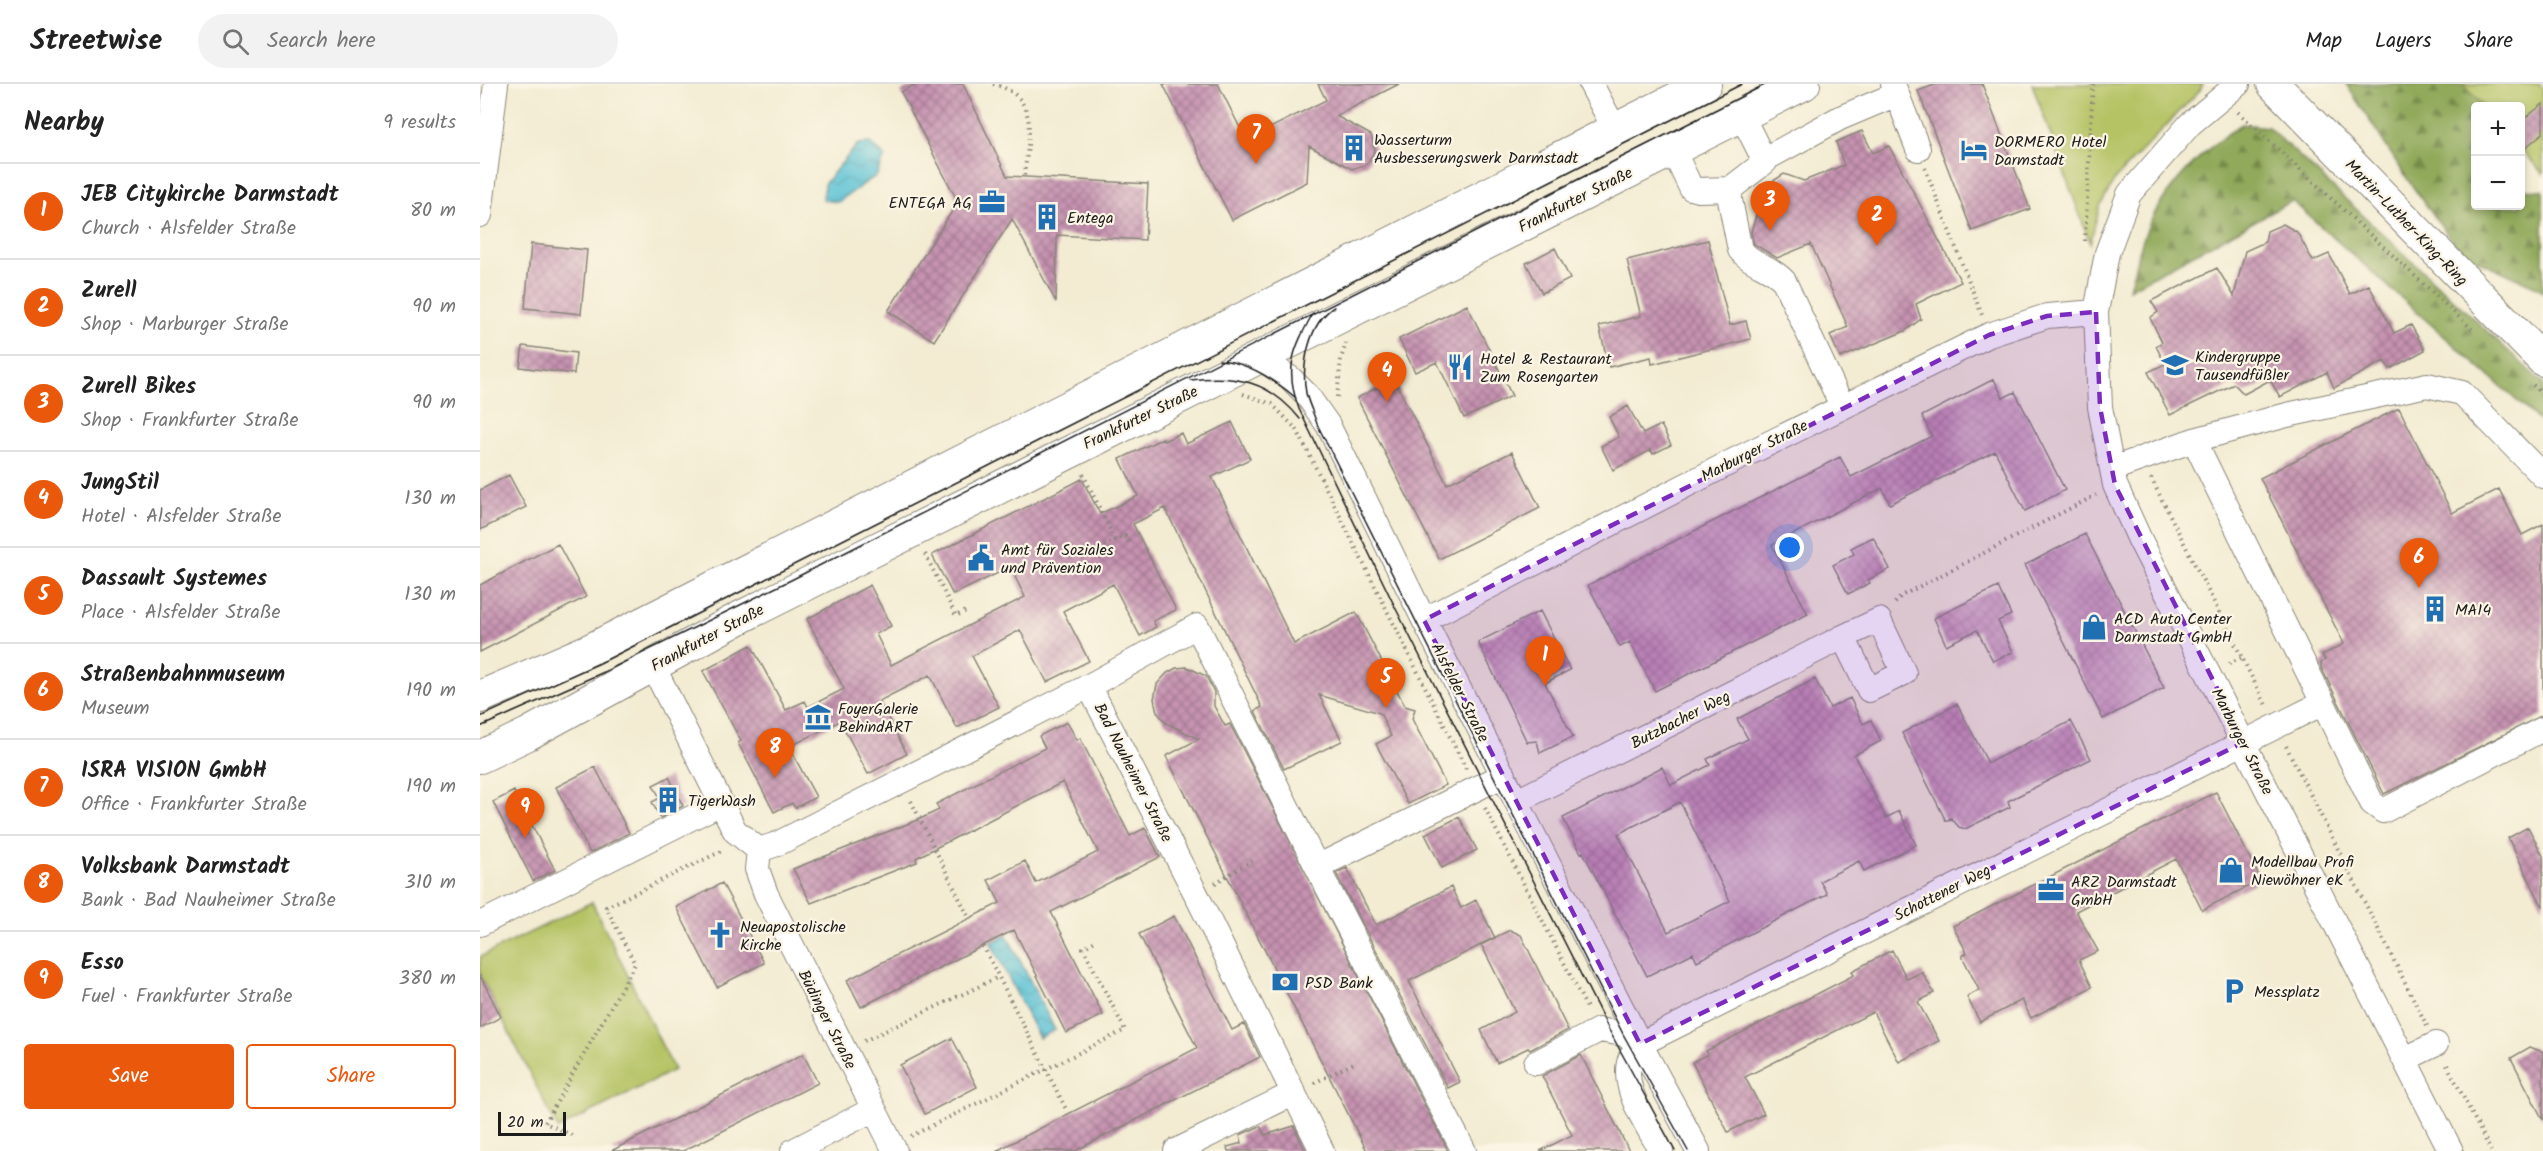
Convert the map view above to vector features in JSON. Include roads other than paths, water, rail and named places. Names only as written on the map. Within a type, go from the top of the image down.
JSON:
[{"type":"main road","points":[[480,697],[592,649],[1705,84]]},
{"type":"main road","name":"Frankfurter Straße","points":[[480,757],[528,734],[741,617],[1804,84]]},
{"type":"main road","name":"Martin-Luther-King-Ring","points":[[2272,84],[2534,370]]},
{"type":"street","points":[[480,215],[483,172],[496,84]]},
{"type":"street","points":[[1591,84],[1615,130]]},
{"type":"street","points":[[1842,406],[1784,281],[1772,270],[1745,256],[1740,250],[1730,189],[1737,181],[1762,167],[1765,159],[1895,89],[1918,149]]},
{"type":"street","name":"Marburger Straße","points":[[2230,90],[2190,124],[2129,194],[2107,253],[2096,312],[2100,407],[2114,477],[2137,533],[2451,1151]]},
{"type":"street","points":[[1747,126],[1765,159]]},
{"type":"street","points":[[1673,150],[1691,188],[1698,190],[1730,189]]},
{"type":"street","name":"Marburger Straße","points":[[1424,620],[1842,406],[1989,335],[2047,316],[2096,312]]},
{"type":"street","name":"Alsfelder Straße","points":[[1260,358],[1290,378],[1307,395],[1328,425],[1424,620],[1640,1044],[1698,1151]]},
{"type":"street","points":[[2114,477],[2142,458],[2194,440],[2287,415],[2427,385],[2462,393],[2543,476]]},
{"type":"street","points":[[2194,440],[2372,803],[2383,811],[2543,729]]},
{"type":"street","name":"Butzbacher Weg","points":[[1517,801],[1844,637],[1879,620],[1904,673],[1869,690],[1844,637]]},
{"type":"street","points":[[1089,686],[1197,626],[1317,867],[1464,1151]]},
{"type":"street","points":[[653,666],[735,831],[752,844]]},
{"type":"street","name":"Bad Nauheimer Straße","points":[[752,844],[777,844],[904,787],[1089,686],[1196,894],[1322,1151]]},
{"type":"street","name":"Schottener Weg","points":[[1640,1044],[2323,703]]},
{"type":"street","points":[[1317,867],[1378,829],[1504,775]]},
{"type":"street","points":[[480,924],[721,803]]},
{"type":"street","name":"Büdinger Straße","points":[[752,844],[766,894],[893,1148]]},
{"type":"street","points":[[1536,1063],[1599,1030],[1623,1034],[1640,1044],[1629,1058],[1629,1089],[1661,1151]]},
{"type":"street","points":[[2405,1059],[2436,1044]]},
{"type":"street","points":[[1176,1151],[1259,1102],[1294,1093]]},
{"type":"street","points":[[793,1151],[874,1109]]},
{"type":"water","points":[[870,143],[885,156],[877,175],[838,202],[823,200],[824,184],[858,144]]},
{"type":"water","points":[[1007,935],[1055,1030],[1039,1038],[991,943]]},
{"type":"tram line","points":[[480,717],[606,660],[1742,84]]},
{"type":"tram line","points":[[480,727],[604,672],[793,579],[1766,84]]},
{"type":"tram line","points":[[1334,307],[1318,323],[1306,358],[1306,393],[1317,424],[1623,1034],[1688,1151]]},
{"type":"tram line","points":[[1313,313],[1300,338],[1293,360],[1292,382],[1299,409],[1397,611],[1609,1030],[1675,1151]]},
{"type":"tram line","points":[[1219,360],[1250,368],[1296,398]]},
{"type":"tram line","points":[[1190,380],[1222,378],[1251,383],[1276,396],[1300,419]]},
{"type":"place","name":"Wasserturm Ausbesserungswerk Darmstadt","points":[[1354,148]]},
{"type":"place","name":"DORMERO Hotel Darmstadt","points":[[1974,150]]},
{"type":"place","name":"ISRA VISION GmbH","points":[[1256,164]]},
{"type":"place","name":"ENTEGA AG","points":[[992,202]]},
{"type":"place","name":"Entega","points":[[1047,217]]},
{"type":"place","name":"Zurell Bikes","points":[[1770,231]]},
{"type":"place","name":"Zurell","points":[[1877,246]]},
{"type":"place","name":"Kindergruppe Tausendfüßler","points":[[2175,365]]},
{"type":"place","name":"Hotel & Restaurant Zum Rosengarten","points":[[1460,367]]},
{"type":"place","name":"JungStil","points":[[1387,402]]},
{"type":"place","name":"Amt für Soziales und Prävention","points":[[981,558]]},
{"type":"place","name":"Straßenbahnmuseum","points":[[2419,588]]},
{"type":"place","name":"MA14","points":[[2435,609]]},
{"type":"place","name":"ACD Auto Center Darmstadt GmbH","points":[[2094,627]]},
{"type":"place","name":"JEB Citykirche Darmstadt","points":[[1545,686]]},
{"type":"place","name":"Dassault Systemes","points":[[1386,708]]},
{"type":"place","name":"FoyerGalerie BehindART","points":[[818,717]]},
{"type":"place","name":"Volksbank Darmstadt","points":[[775,778]]},
{"type":"place","name":"TigerWash","points":[[668,800]]},
{"type":"place","name":"Esso","points":[[525,838]]},
{"type":"place","name":"Modellbau Profi Niewöhner eK","points":[[2231,870]]},
{"type":"place","name":"ARZ Darmstadt GmbH","points":[[2051,890]]},
{"type":"place","name":"Neuapostolische Kirche","points":[[720,935]]},
{"type":"place","name":"PSD Bank","points":[[1285,982]]},
{"type":"place","name":"Messplatz","points":[[2234,991]]}]
